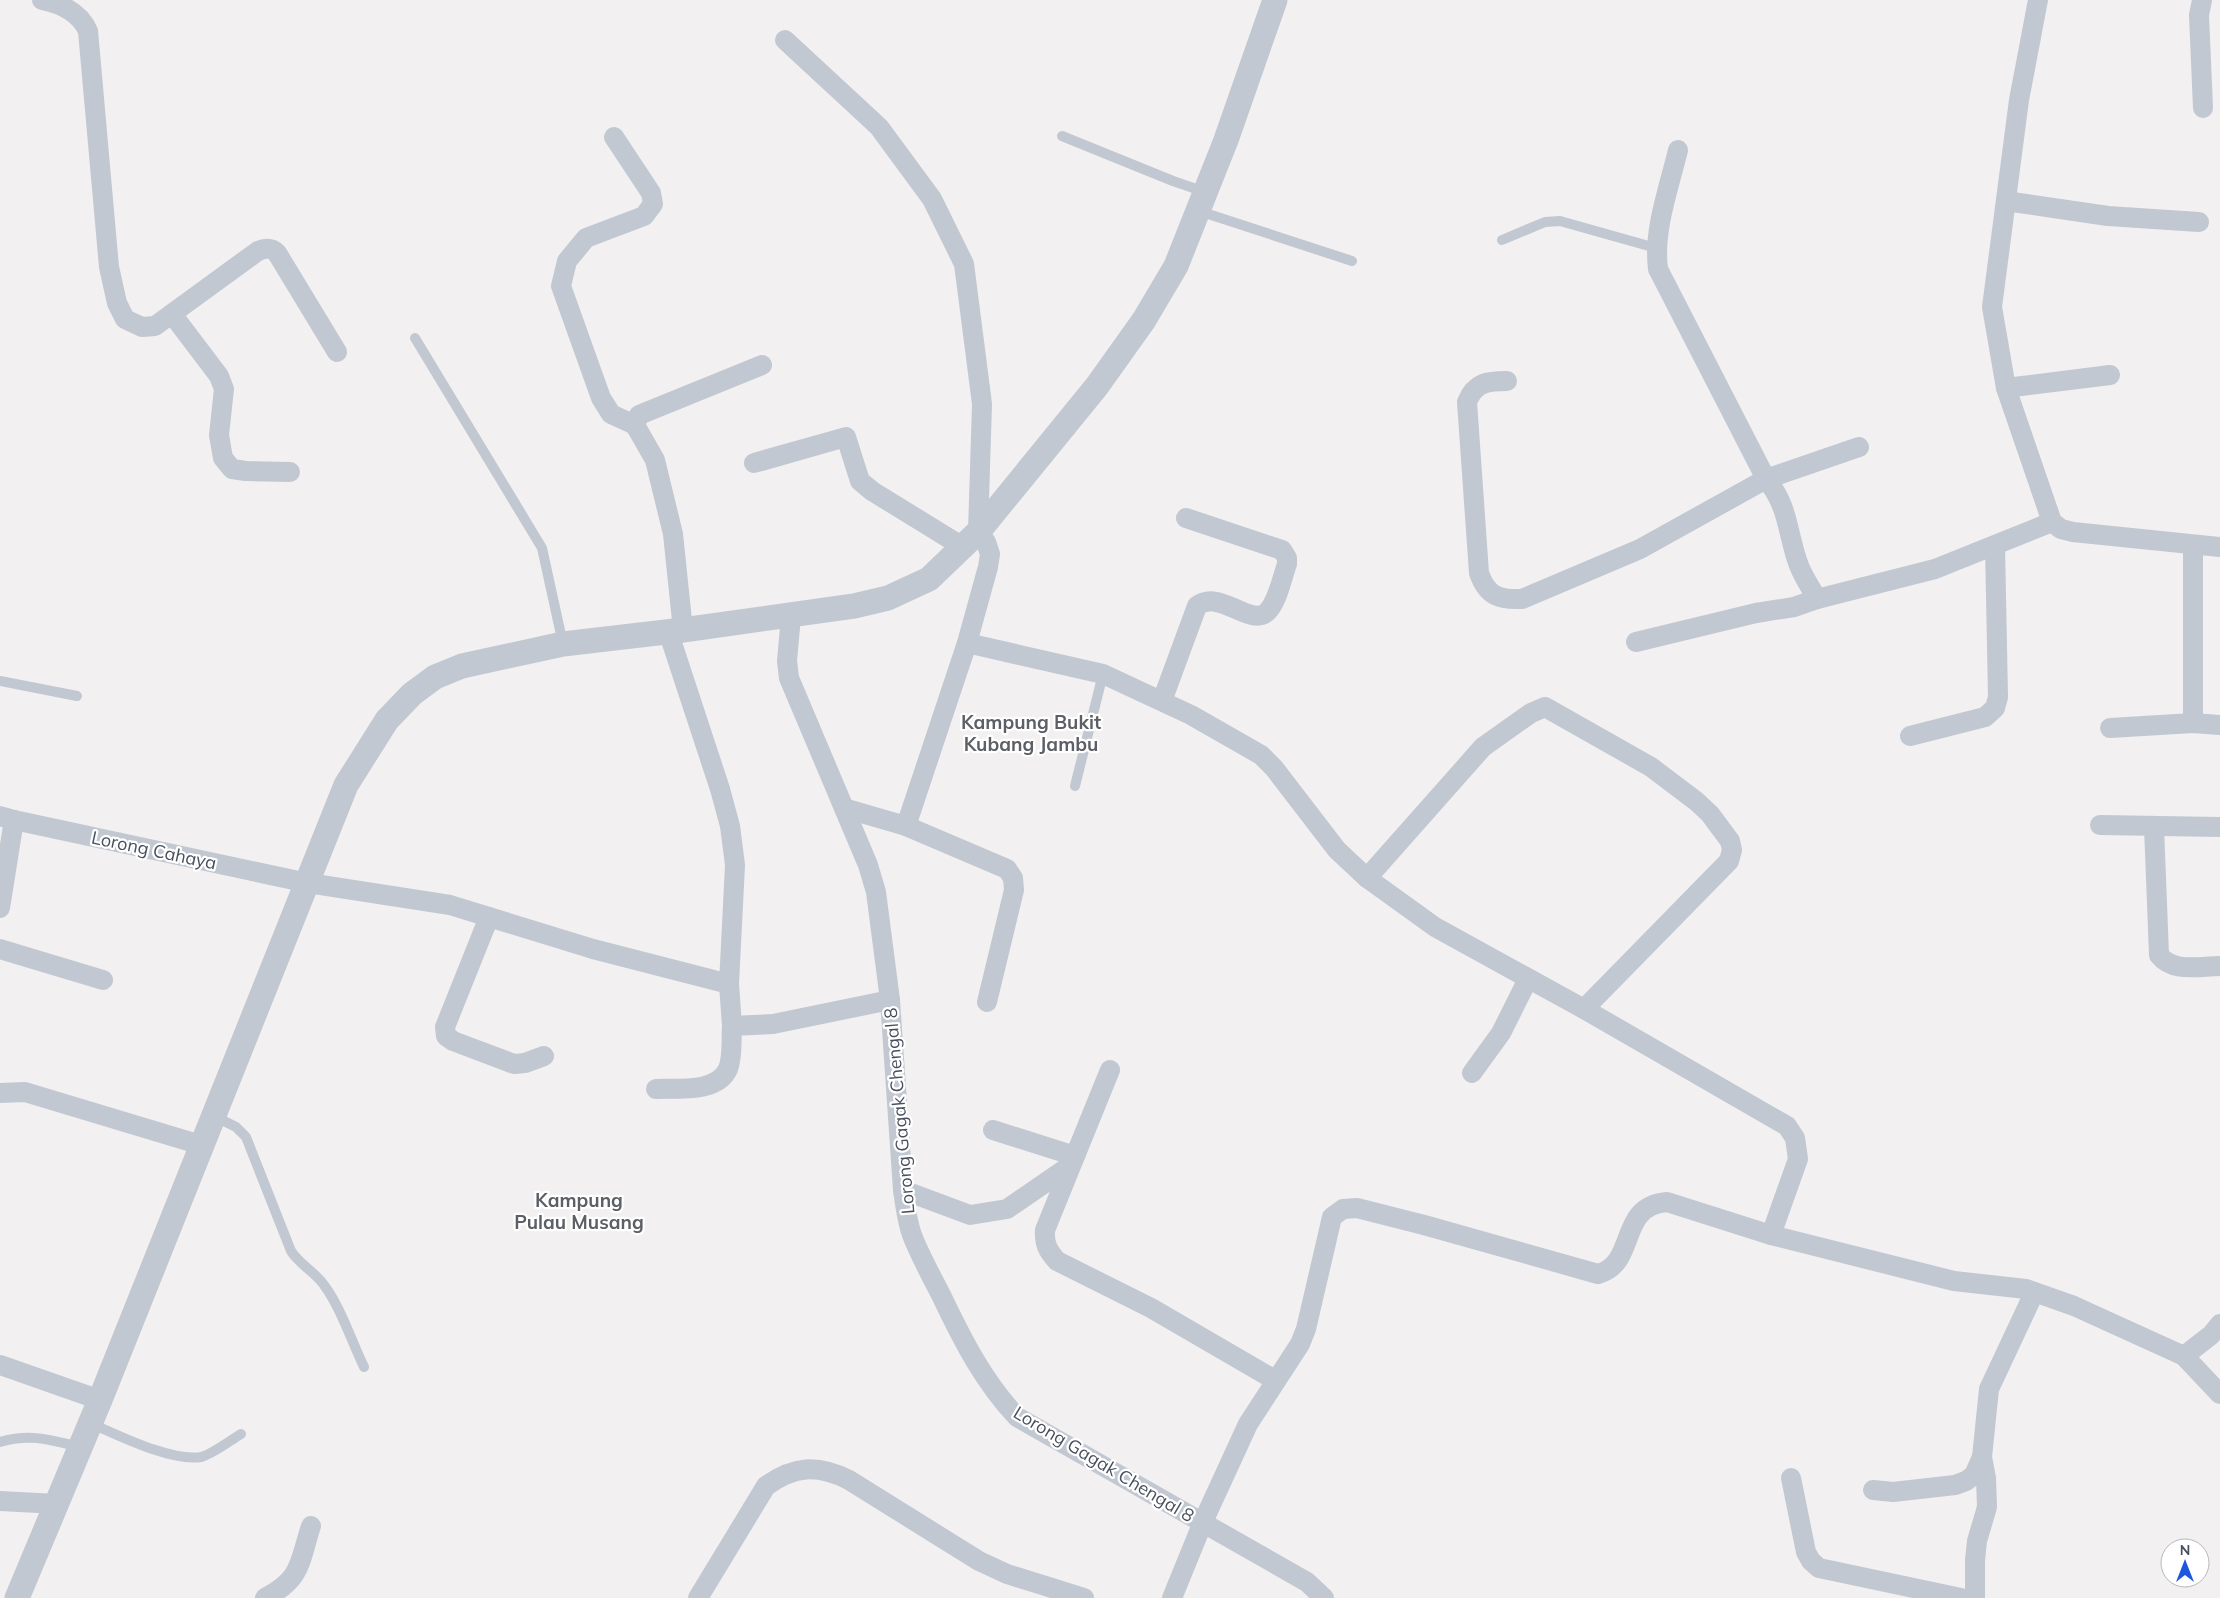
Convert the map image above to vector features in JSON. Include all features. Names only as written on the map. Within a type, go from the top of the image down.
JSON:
[{"type":"street","points":[[42,0],[54,2],[80,17],[88,31],[110,267],[117,303],[125,319],[142,327],[155,326],[258,251],[265,248],[272,249],[278,253],[337,352]]},
{"type":"street","points":[[17,1598],[81,1447],[346,785],[387,720],[412,694],[435,677],[462,666],[563,644],[791,616],[854,606],[888,598],[929,579],[971,539],[1097,386],[1144,320],[1176,266],[1203,202],[1275,0]]},
{"type":"street","points":[[2038,0],[2019,100],[1992,308],[2006,388],[2052,522],[2062,529],[2073,532],[2193,546],[2220,547]]},
{"type":"street","points":[[2202,0],[2199,15],[2203,108]]},
{"type":"street","points":[[785,40],[879,127],[932,199],[964,264],[982,404],[971,539]]},
{"type":"street","points":[[614,137],[651,193],[653,204],[644,216],[586,238],[567,261],[561,286],[601,398],[611,414],[634,425],[655,460],[673,534],[676,631],[730,826],[736,865],[729,984],[732,1026],[730,1061],[727,1070],[718,1080],[707,1086],[656,1089]]},
{"type":"street","points":[[1678,150],[1656,248],[1658,269],[1766,480],[1778,495],[1785,510],[1796,559],[1817,599]]},
{"type":"street","points":[[2006,200],[2108,216],[2199,222]]},
{"type":"street","points":[[172,314],[219,376],[224,389],[219,435],[223,458],[232,469],[290,472]]},
{"type":"street","points":[[634,425],[639,415],[762,365]]},
{"type":"street","points":[[2006,388],[2110,375]]},
{"type":"street","points":[[1507,381],[1486,381],[1471,392],[1467,402],[1479,573],[1483,585],[1494,595],[1509,599],[1522,599],[1640,549],[1766,480],[1859,447]]},
{"type":"street","points":[[754,463],[846,437],[860,481],[872,491],[971,539],[986,542],[990,554],[988,567],[967,643],[906,826]]},
{"type":"street","points":[[1162,701],[1197,606],[1204,601],[1213,600],[1252,615],[1261,615],[1268,611],[1273,603],[1287,564],[1287,558],[1282,550],[1186,518]]},
{"type":"street","points":[[1636,642],[1756,613],[1794,607],[1817,599],[1935,569],[2052,522]]},
{"type":"street","points":[[1910,736],[1985,717],[1995,708],[1998,697],[1995,546]]},
{"type":"street","points":[[2193,546],[2193,723]]},
{"type":"street","name":"Lorong Gagak Chengal 8","points":[[791,616],[787,662],[789,678],[868,865],[876,892],[890,1000],[902,1190],[912,1235],[982,1375],[998,1397],[1017,1417],[1199,1532],[1307,1582],[1324,1598]]},
{"type":"street","points":[[967,643],[1103,674],[1191,715],[1260,755],[1274,768],[1337,850],[1367,878],[1451,938],[1584,1009],[1787,1126],[1795,1138],[1798,1159],[1770,1235]]},
{"type":"street","points":[[1367,878],[1483,748],[1531,713],[1544,708],[1651,767],[1710,814],[1730,841],[1732,850],[1728,861],[1584,1009]]},
{"type":"street","points":[[2110,728],[2193,723],[2220,725]]},
{"type":"street","points":[[844,808],[906,826],[1007,869],[1013,878],[1014,890],[986,1002]]},
{"type":"street","points":[[0,908],[7,818]]},
{"type":"street","name":"Lorong Cahaya","points":[[7,818],[308,883],[450,905],[592,949],[729,984]]},
{"type":"street","points":[[2100,825],[2220,827]]},
{"type":"street","points":[[2154,827],[2159,955],[2165,963],[2175,967],[2220,966]]},
{"type":"street","points":[[489,917],[445,1027],[446,1036],[453,1041],[514,1064],[525,1063],[544,1056]]},
{"type":"street","points":[[0,949],[103,980]]},
{"type":"street","points":[[1472,1073],[1501,1033],[1528,979]]},
{"type":"street","points":[[732,1026],[773,1024],[890,1000]]},
{"type":"street","points":[[1110,1070],[1045,1230],[1044,1242],[1049,1252],[1057,1261],[1151,1308],[1275,1380]]},
{"type":"street","points":[[0,1093],[26,1092],[201,1145]]},
{"type":"street","points":[[992,1130],[1073,1160]]},
{"type":"street","points":[[902,1190],[970,1215],[1007,1209],[1073,1160]]},
{"type":"street","points":[[1172,1598],[1199,1532],[1248,1424],[1300,1344],[1306,1329],[1332,1218],[1343,1209],[1357,1208],[1414,1222],[1598,1274],[1607,1272],[1616,1265],[1643,1209],[1654,1203],[1667,1202],[1770,1235],[1954,1281],[2026,1289],[2074,1306],[2184,1356],[2220,1394]]},
{"type":"street","points":[[1975,1598],[1977,1541],[1988,1507],[1982,1457],[1989,1389],[2034,1292]]},
{"type":"street","points":[[2184,1356],[2211,1335],[2220,1324]]},
{"type":"street","points":[[0,1366],[100,1400]]},
{"type":"street","points":[[1873,1490],[1893,1492],[1966,1482],[1974,1475],[1982,1457]]},
{"type":"street","points":[[698,1598],[766,1486],[782,1475],[797,1470],[814,1469],[833,1472],[849,1480],[979,1562],[1007,1574],[1084,1598]]},
{"type":"street","points":[[1791,1478],[1806,1552],[1811,1562],[1819,1568],[1962,1598]]},
{"type":"street","points":[[0,1501],[56,1504]]},
{"type":"street","points":[[265,1598],[284,1588],[292,1580],[311,1526]]},
{"type":"lane","points":[[1062,136],[1173,181],[1203,202],[1352,262]]},
{"type":"lane","points":[[1502,240],[1546,222],[1560,222],[1578,225],[1656,248]]},
{"type":"lane","points":[[415,338],[542,548],[563,644]]},
{"type":"lane","points":[[1075,786],[1103,674]]},
{"type":"lane","points":[[0,682],[77,696]]},
{"type":"lane","points":[[213,1116],[236,1127],[246,1136],[291,1251],[298,1261],[323,1283],[327,1289],[364,1367]]},
{"type":"lane","points":[[90,1423],[136,1443],[176,1456],[202,1457],[242,1434]]},
{"type":"lane","points":[[0,1442],[14,1438],[34,1436],[81,1447]]},
{"type":"district","name":"Kampung Bukit Kubang Jambu","points":[[1031,733]]},
{"type":"district","name":"Kampung Pulau Musang","points":[[579,1211]]}]
